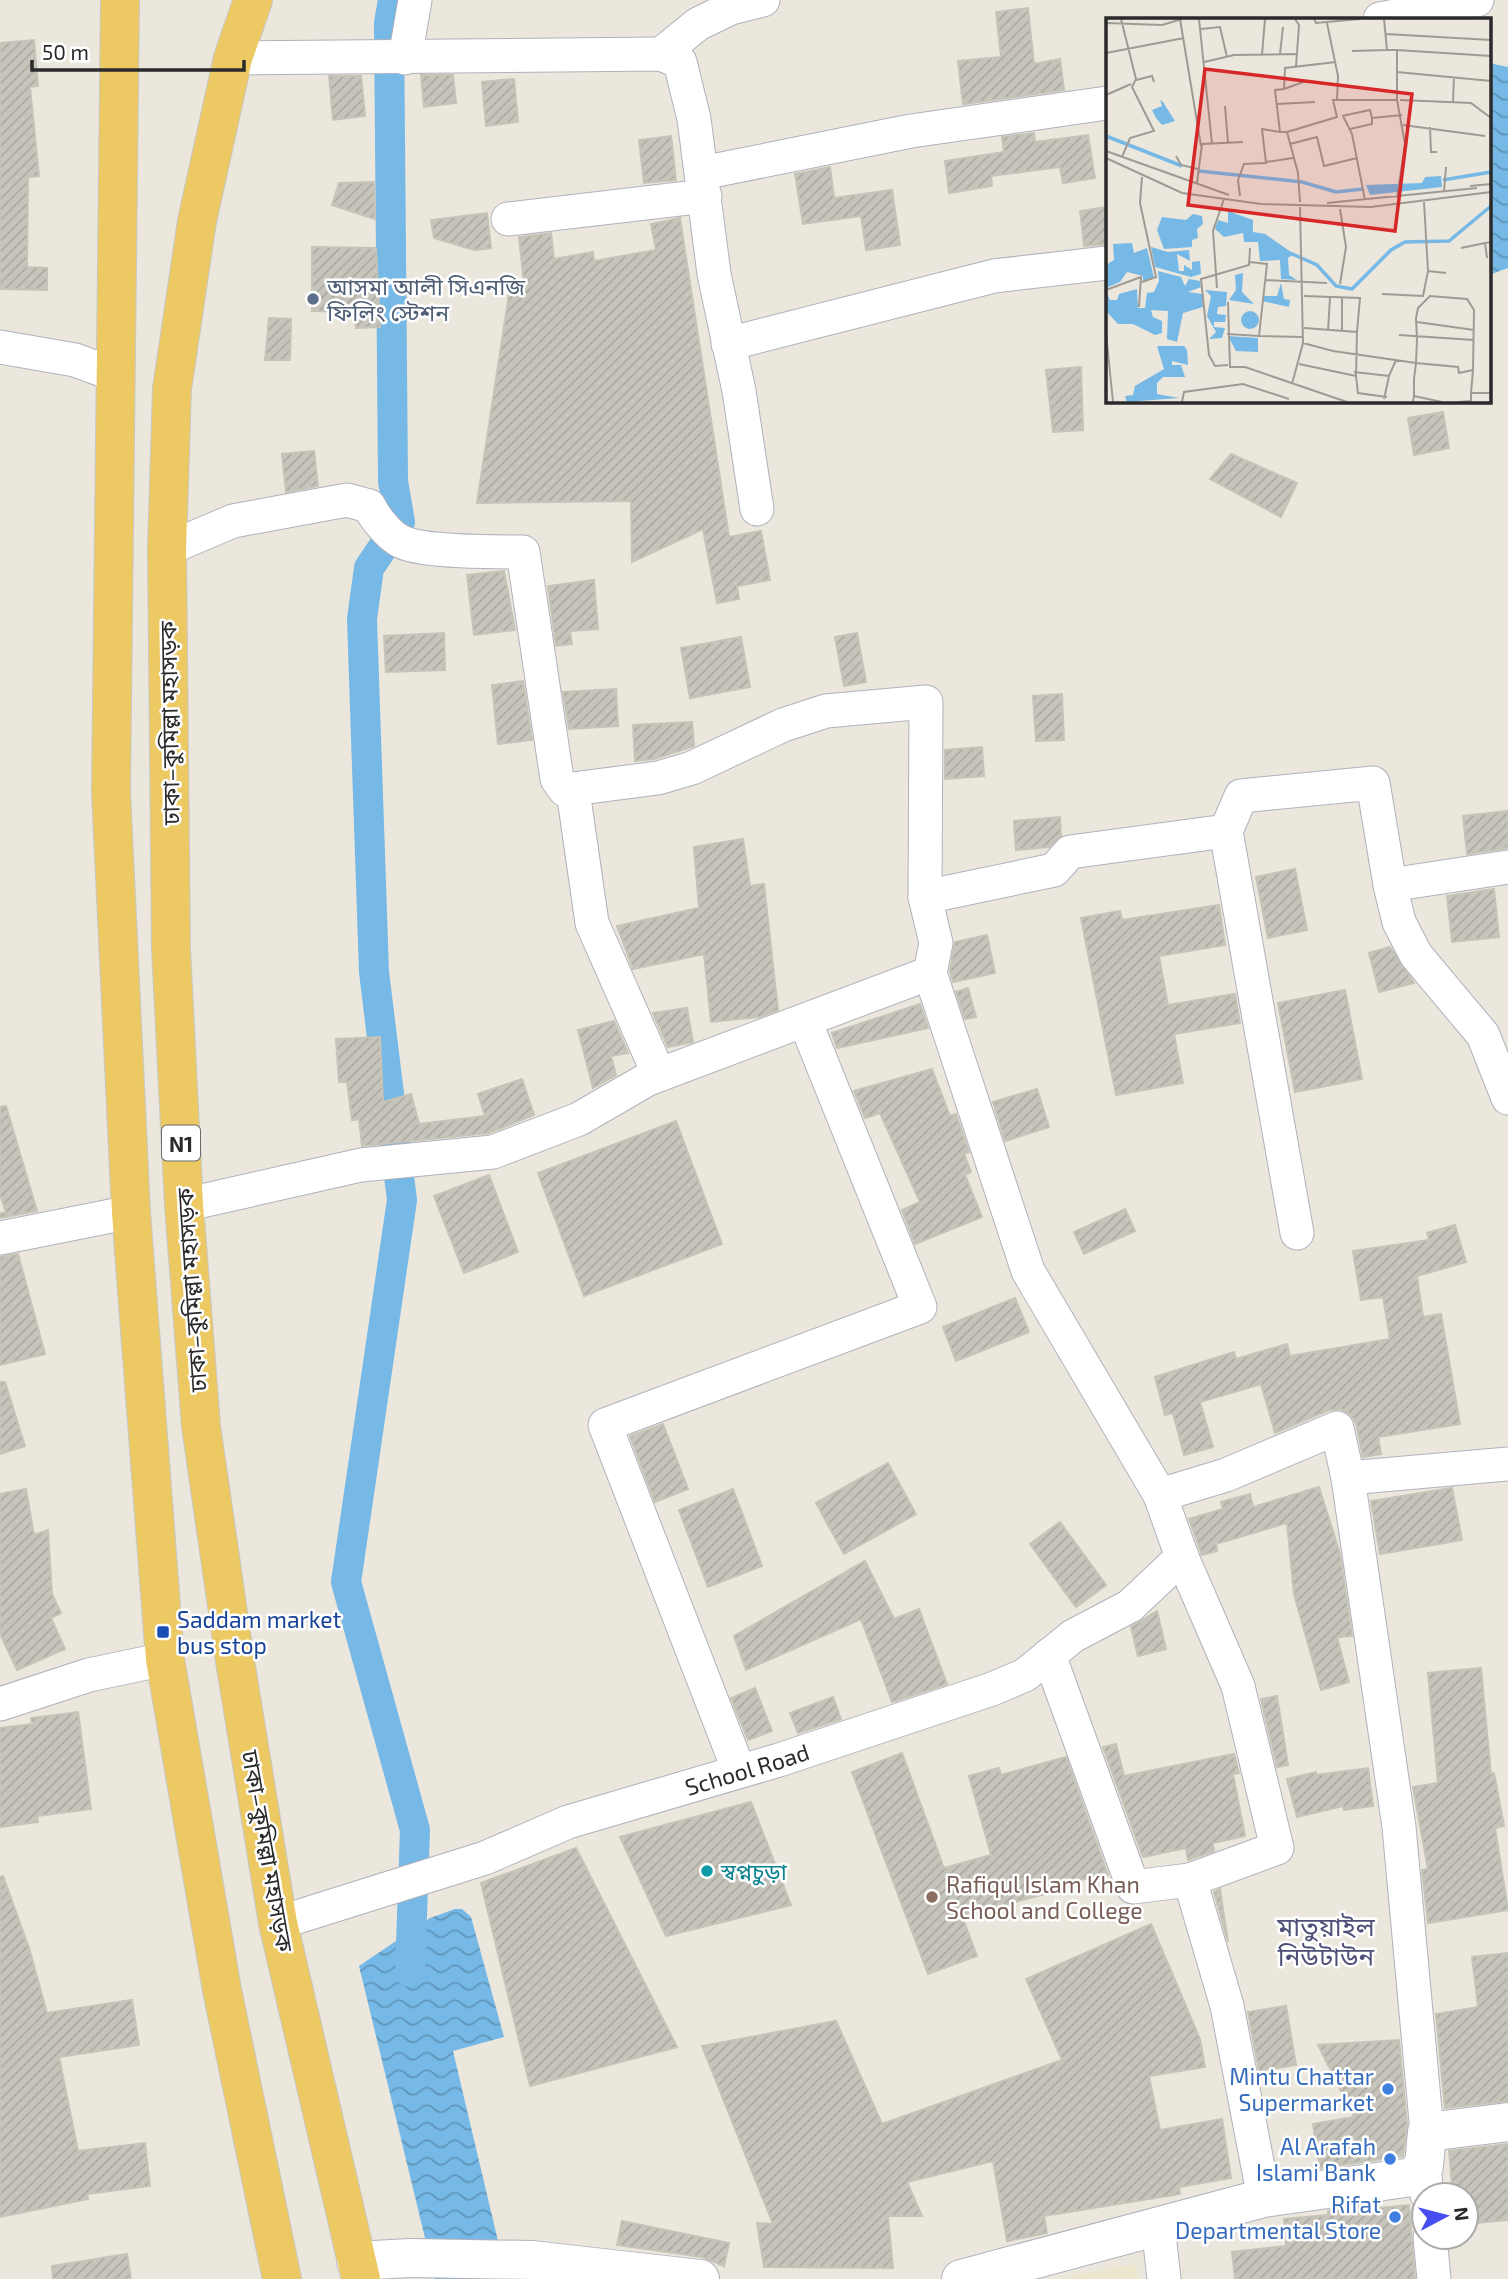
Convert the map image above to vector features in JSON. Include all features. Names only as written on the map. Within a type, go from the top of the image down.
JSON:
[{"type":"highway","name":"N1","points":[[120,0],[111,792],[131,1212],[165,1659],[222,1990],[282,2279]]},
{"type":"highway","name":"ঢাকা–কুমিল্লা মহাসড়ক","points":[[253,0],[233,58],[198,221],[172,389],[167,549],[172,949],[184,1205],[201,1426],[235,1661],[278,1923],[358,2270]]},
{"type":"main road","points":[[961,2279],[1264,2198],[1412,2177],[1426,2164],[1508,2122]]},
{"type":"main road","points":[[358,2270],[410,2258],[532,2260],[700,2279]]},
{"type":"street","points":[[405,58],[415,0]]},
{"type":"street","points":[[661,54],[698,24],[731,8],[763,0]]},
{"type":"street","points":[[1385,18],[1477,0]]},
{"type":"street","points":[[233,58],[328,60],[661,54],[680,62],[703,184],[714,274],[739,391],[757,509]]},
{"type":"street","points":[[508,219],[703,184],[911,131],[1106,103]]},
{"type":"street","points":[[728,344],[995,275],[1106,263]]},
{"type":"street","points":[[0,347],[75,360],[116,375]]},
{"type":"street","points":[[167,549],[233,521],[347,500],[369,506],[390,532],[436,548],[523,552],[556,779],[565,790],[658,778],[692,768],[783,725],[826,711],[926,702],[925,897],[936,943],[930,973],[1028,1271],[1160,1496],[1182,1557],[1238,1686],[1276,1848],[1190,1880],[1133,1887],[1049,1655]]},
{"type":"street","points":[[1297,1233],[1226,831],[1241,796],[1373,783],[1399,922],[1416,955],[1483,1035],[1508,1098]]},
{"type":"street","points":[[573,791],[592,923],[659,1075]]},
{"type":"street","points":[[925,897],[1054,870],[1070,852],[1226,831]]},
{"type":"street","points":[[1390,885],[1508,867]]},
{"type":"street","points":[[184,1205],[362,1165],[493,1152],[579,1119],[659,1075],[930,973]]},
{"type":"street","points":[[739,1771],[605,1425],[920,1307],[805,1021]]},
{"type":"street","points":[[0,1238],[131,1212]]},
{"type":"street","points":[[1160,1496],[1226,1475],[1337,1428],[1348,1478],[1399,1827],[1426,2164]]},
{"type":"street","points":[[1348,1478],[1508,1464]]},
{"type":"street","name":"School Road","points":[[278,1923],[485,1858],[568,1822],[739,1771],[992,1689],[1025,1675],[1073,1636],[1130,1606],[1182,1557]]},
{"type":"street","points":[[0,1703],[89,1675],[165,1659]]},
{"type":"street","points":[[1190,1880],[1227,2006],[1264,2198]]},
{"type":"street","points":[[1158,2225],[1164,2279]]},
{"type":"street","points":[[1431,2251],[1434,2279]]},
{"type":"shaded area","points":[[1135,2264],[1138,2279],[1057,2279]]},
{"type":"water","points":[[1490,63],[1508,67],[1508,268],[1490,275]]},
{"type":"water","points":[[462,1909],[471,1917],[504,2037],[453,2051],[507,2279],[435,2279],[359,1966],[430,1918]]},
{"type":"building","points":[[1028,8],[1034,64],[1060,59],[1064,90],[963,104],[958,61],[1001,57],[996,12]]},
{"type":"building","points":[[34,40],[38,86],[30,87],[39,176],[28,177],[27,267],[47,268],[47,290],[0,289],[0,43]]},
{"type":"building","points":[[421,75],[453,75],[456,103],[424,107]]},
{"type":"building","points":[[329,76],[361,76],[365,116],[333,120]]},
{"type":"building","points":[[514,79],[518,122],[486,126],[482,82]]},
{"type":"building","points":[[1034,133],[1035,142],[1088,135],[1095,178],[1063,183],[1060,167],[991,176],[992,186],[949,193],[945,161],[1004,152],[1002,137]]},
{"type":"building","points":[[671,136],[676,180],[644,183],[639,140]]},
{"type":"building","points":[[830,167],[834,198],[892,190],[900,245],[866,250],[861,216],[803,224],[795,174]]},
{"type":"building","points":[[374,182],[375,219],[332,205],[339,183]]},
{"type":"building","points":[[1106,207],[1106,244],[1084,246],[1080,211]]},
{"type":"building","points":[[487,213],[491,248],[474,250],[434,238],[431,220]]},
{"type":"building","points":[[680,218],[729,537],[761,531],[770,580],[737,586],[739,599],[717,603],[703,529],[632,562],[631,501],[477,503],[509,294],[525,293],[519,237],[551,233],[554,259],[593,252],[594,261],[656,250],[651,224]]},
{"type":"building","points":[[312,247],[376,248],[380,327],[356,328],[355,312],[312,311]]},
{"type":"building","points":[[269,318],[291,319],[290,360],[265,360]]},
{"type":"building","points":[[1081,367],[1083,430],[1053,432],[1046,370]]},
{"type":"building","points":[[1443,412],[1449,448],[1414,455],[1408,418]]},
{"type":"building","points":[[314,451],[318,486],[286,492],[282,454]]},
{"type":"building","points":[[1231,454],[1297,483],[1281,517],[1210,479]]},
{"type":"building","points":[[504,571],[515,630],[474,635],[467,575]]},
{"type":"building","points":[[594,580],[598,629],[570,631],[572,644],[556,646],[548,586]]},
{"type":"building","points":[[444,633],[445,670],[386,672],[384,636]]},
{"type":"building","points":[[857,633],[866,682],[844,686],[835,637]]},
{"type":"building","points":[[741,637],[750,687],[690,698],[681,648]]},
{"type":"building","points":[[523,681],[532,740],[498,744],[492,685]]},
{"type":"building","points":[[616,689],[618,726],[569,729],[563,692]]},
{"type":"building","points":[[1062,694],[1064,740],[1036,741],[1033,696]]},
{"type":"building","points":[[692,722],[694,746],[654,759],[635,761],[633,725]]},
{"type":"building","points":[[982,747],[984,776],[945,779],[945,750]]},
{"type":"building","points":[[1508,811],[1508,848],[1467,854],[1463,816]]},
{"type":"building","points":[[1060,817],[1061,836],[1049,847],[1016,850],[1014,821]]},
{"type":"building","points":[[743,839],[750,886],[764,884],[778,1010],[759,1017],[711,1022],[704,954],[633,969],[617,926],[699,908],[694,847]]},
{"type":"building","points":[[1295,869],[1307,930],[1268,938],[1256,877]]},
{"type":"building","points":[[1494,889],[1499,937],[1452,942],[1447,896]]},
{"type":"building","points":[[1219,905],[1225,945],[1159,956],[1168,1005],[1235,994],[1240,1023],[1174,1034],[1183,1083],[1116,1095],[1081,918],[1120,911],[1122,920]]},
{"type":"building","points":[[987,935],[995,973],[953,982],[950,971],[955,942]]},
{"type":"building","points":[[1390,947],[1414,983],[1379,992],[1369,953]]},
{"type":"building","points":[[968,988],[976,1017],[965,1019],[956,992]]},
{"type":"building","points":[[1345,990],[1362,1079],[1295,1092],[1278,1003]]},
{"type":"building","points":[[920,1004],[928,1028],[837,1048],[832,1033]]},
{"type":"building","points":[[687,1008],[693,1042],[668,1047],[653,1013]]},
{"type":"building","points":[[614,1021],[628,1053],[611,1056],[616,1075],[593,1088],[578,1030]]},
{"type":"building","points":[[380,1037],[383,1102],[411,1094],[419,1124],[485,1116],[478,1094],[522,1079],[534,1115],[489,1133],[362,1146],[359,1119],[352,1120],[347,1082],[339,1082],[336,1039]]},
{"type":"building","points":[[932,1069],[950,1116],[956,1114],[969,1152],[964,1154],[971,1172],[965,1175],[982,1217],[915,1244],[902,1210],[920,1202],[880,1113],[865,1118],[854,1091]]},
{"type":"building","points":[[1037,1089],[1049,1127],[1005,1141],[993,1102]]},
{"type":"building","points":[[6,1106],[37,1211],[0,1218],[0,1213],[6,1213],[0,1194],[0,1107]]},
{"type":"building","points":[[676,1121],[722,1244],[584,1296],[538,1173]]},
{"type":"building","points":[[489,1175],[518,1252],[464,1273],[434,1196]]},
{"type":"building","points":[[1125,1209],[1135,1231],[1084,1254],[1074,1232]]},
{"type":"building","points":[[1455,1225],[1466,1262],[1417,1276],[1423,1317],[1441,1314],[1460,1424],[1378,1437],[1381,1454],[1363,1457],[1356,1423],[1351,1415],[1341,1409],[1329,1410],[1275,1433],[1261,1384],[1200,1402],[1213,1447],[1184,1455],[1173,1413],[1165,1415],[1155,1377],[1234,1352],[1236,1359],[1287,1344],[1290,1356],[1390,1339],[1383,1297],[1361,1300],[1353,1251],[1429,1240],[1427,1233]]},
{"type":"building","points":[[18,1254],[45,1354],[0,1365],[0,1257]]},
{"type":"building","points":[[1015,1298],[1029,1332],[956,1361],[943,1327]]},
{"type":"building","points":[[0,1382],[5,1382],[25,1446],[0,1454]]},
{"type":"building","points":[[663,1424],[688,1489],[655,1502],[630,1436]]},
{"type":"building","points":[[888,1463],[916,1514],[844,1554],[816,1503]]},
{"type":"building","points":[[1319,1487],[1340,1554],[1352,1636],[1337,1637],[1349,1682],[1321,1690],[1294,1594],[1287,1523],[1216,1544],[1217,1551],[1202,1555],[1189,1519],[1223,1509],[1221,1502],[1250,1494],[1253,1507]]},
{"type":"building","points":[[1452,1488],[1462,1540],[1380,1554],[1371,1501]]},
{"type":"building","points":[[26,1489],[34,1535],[48,1530],[52,1594],[61,1613],[51,1618],[65,1649],[17,1670],[0,1634],[0,1494]]},
{"type":"building","points":[[733,1489],[762,1566],[708,1587],[679,1510]]},
{"type":"building","points":[[1060,1522],[1106,1585],[1076,1607],[1030,1544]]},
{"type":"building","points":[[865,1561],[894,1619],[919,1609],[947,1684],[892,1702],[861,1619],[746,1670],[734,1636]]},
{"type":"building","points":[[1157,1611],[1166,1649],[1138,1656],[1131,1627]]},
{"type":"building","points":[[1481,1668],[1491,1774],[1494,1773],[1504,1826],[1495,1828],[1508,1910],[1428,1923],[1422,1870],[1428,1869],[1413,1787],[1438,1783],[1428,1673]]},
{"type":"building","points":[[755,1688],[772,1731],[748,1740],[731,1698]]},
{"type":"building","points":[[1277,1696],[1288,1765],[1277,1767],[1261,1699]]},
{"type":"building","points":[[833,1697],[841,1719],[798,1733],[790,1713]]},
{"type":"building","points":[[78,1712],[91,1809],[37,1816],[38,1822],[0,1827],[0,1728],[32,1724],[31,1718]]},
{"type":"building","points":[[1116,1744],[1124,1776],[1234,1754],[1239,1773],[1233,1774],[1245,1836],[1213,1843],[1214,1851],[1188,1860],[1186,1848],[1143,1857],[1103,1747]]},
{"type":"building","points":[[902,1753],[944,1868],[991,1855],[969,1776],[999,1768],[1001,1775],[1066,1757],[1108,1875],[1074,1881],[1075,1886],[962,1916],[977,1956],[928,1974],[852,1772]]},
{"type":"building","points":[[1368,1768],[1373,1806],[1344,1810],[1343,1806],[1297,1817],[1287,1779],[1316,1772],[1316,1775]]},
{"type":"building","name":"স্বপ্নচুড়া","points":[[751,1802],[791,1905],[666,1936],[620,1837]]},
{"type":"building","points":[[576,1848],[677,2047],[530,2086],[481,1883]]},
{"type":"building","points":[[3,1876],[29,1948],[47,2013],[132,2000],[139,2045],[59,2057],[78,2151],[145,2143],[150,2186],[87,2194],[88,2199],[0,2217],[0,1877]]},
{"type":"building","points":[[1220,1889],[1228,1942],[1214,1892]]},
{"type":"building","points":[[1151,1924],[1200,2039],[1205,2067],[1149,2076],[1160,2130],[1222,2119],[1231,2178],[1179,2187],[1180,2194],[1044,2216],[1047,2233],[1007,2241],[993,2161],[907,2182],[922,2216],[888,2216],[893,2268],[764,2267],[757,2223],[773,2224],[702,2046],[836,2021],[882,2124],[1062,2060],[1026,1979]]},
{"type":"building","points":[[1508,1953],[1508,2101],[1445,2108],[1436,2014],[1478,2007],[1472,1957]]},
{"type":"building","points":[[1286,2006],[1296,2065],[1259,2071],[1248,2012]]},
{"type":"building","points":[[1399,2040],[1407,2124],[1403,2156],[1320,2168],[1313,2124],[1354,2117],[1318,2045]]},
{"type":"building","points":[[1508,2144],[1508,2220],[1480,2223],[1480,2181],[1452,2181],[1449,2151]]},
{"type":"building","points":[[1368,2205],[1368,2209],[1409,2205],[1410,2251],[1413,2251],[1415,2279],[1235,2279],[1232,2252],[1286,2246],[1284,2219],[1328,2215],[1328,2211]]},
{"type":"building","points":[[622,2221],[729,2243],[724,2266],[702,2257],[617,2245]]},
{"type":"building","points":[[127,2254],[131,2279],[53,2279],[52,2266]]},
{"type":"waterway","points":[[393,0],[389,23],[393,481],[400,522],[369,568],[362,619],[374,972],[402,1200],[346,1582],[415,1830],[410,1972]]},
{"type":"place","name":"আসমা আলী সিএনজি ফিলিং স্টেশন","points":[[313,299]]},
{"type":"place","name":"Saddam market bus stop","points":[[163,1632]]},
{"type":"place","name":"স্বপ্নচুড়া","points":[[707,1871]]},
{"type":"place","name":"Rafiqul Islam Khan School and College","points":[[932,1897]]},
{"type":"place","name":"Mintu Chattar Supermarket","points":[[1388,2089]]},
{"type":"place","name":"Al Arafah Islami Bank","points":[[1390,2159]]},
{"type":"place","name":"Rifat Departmental Store","points":[[1395,2217]]},
{"type":"district","name":"মাতুয়াইল নিউটাউন","points":[[1326,1940]]}]
